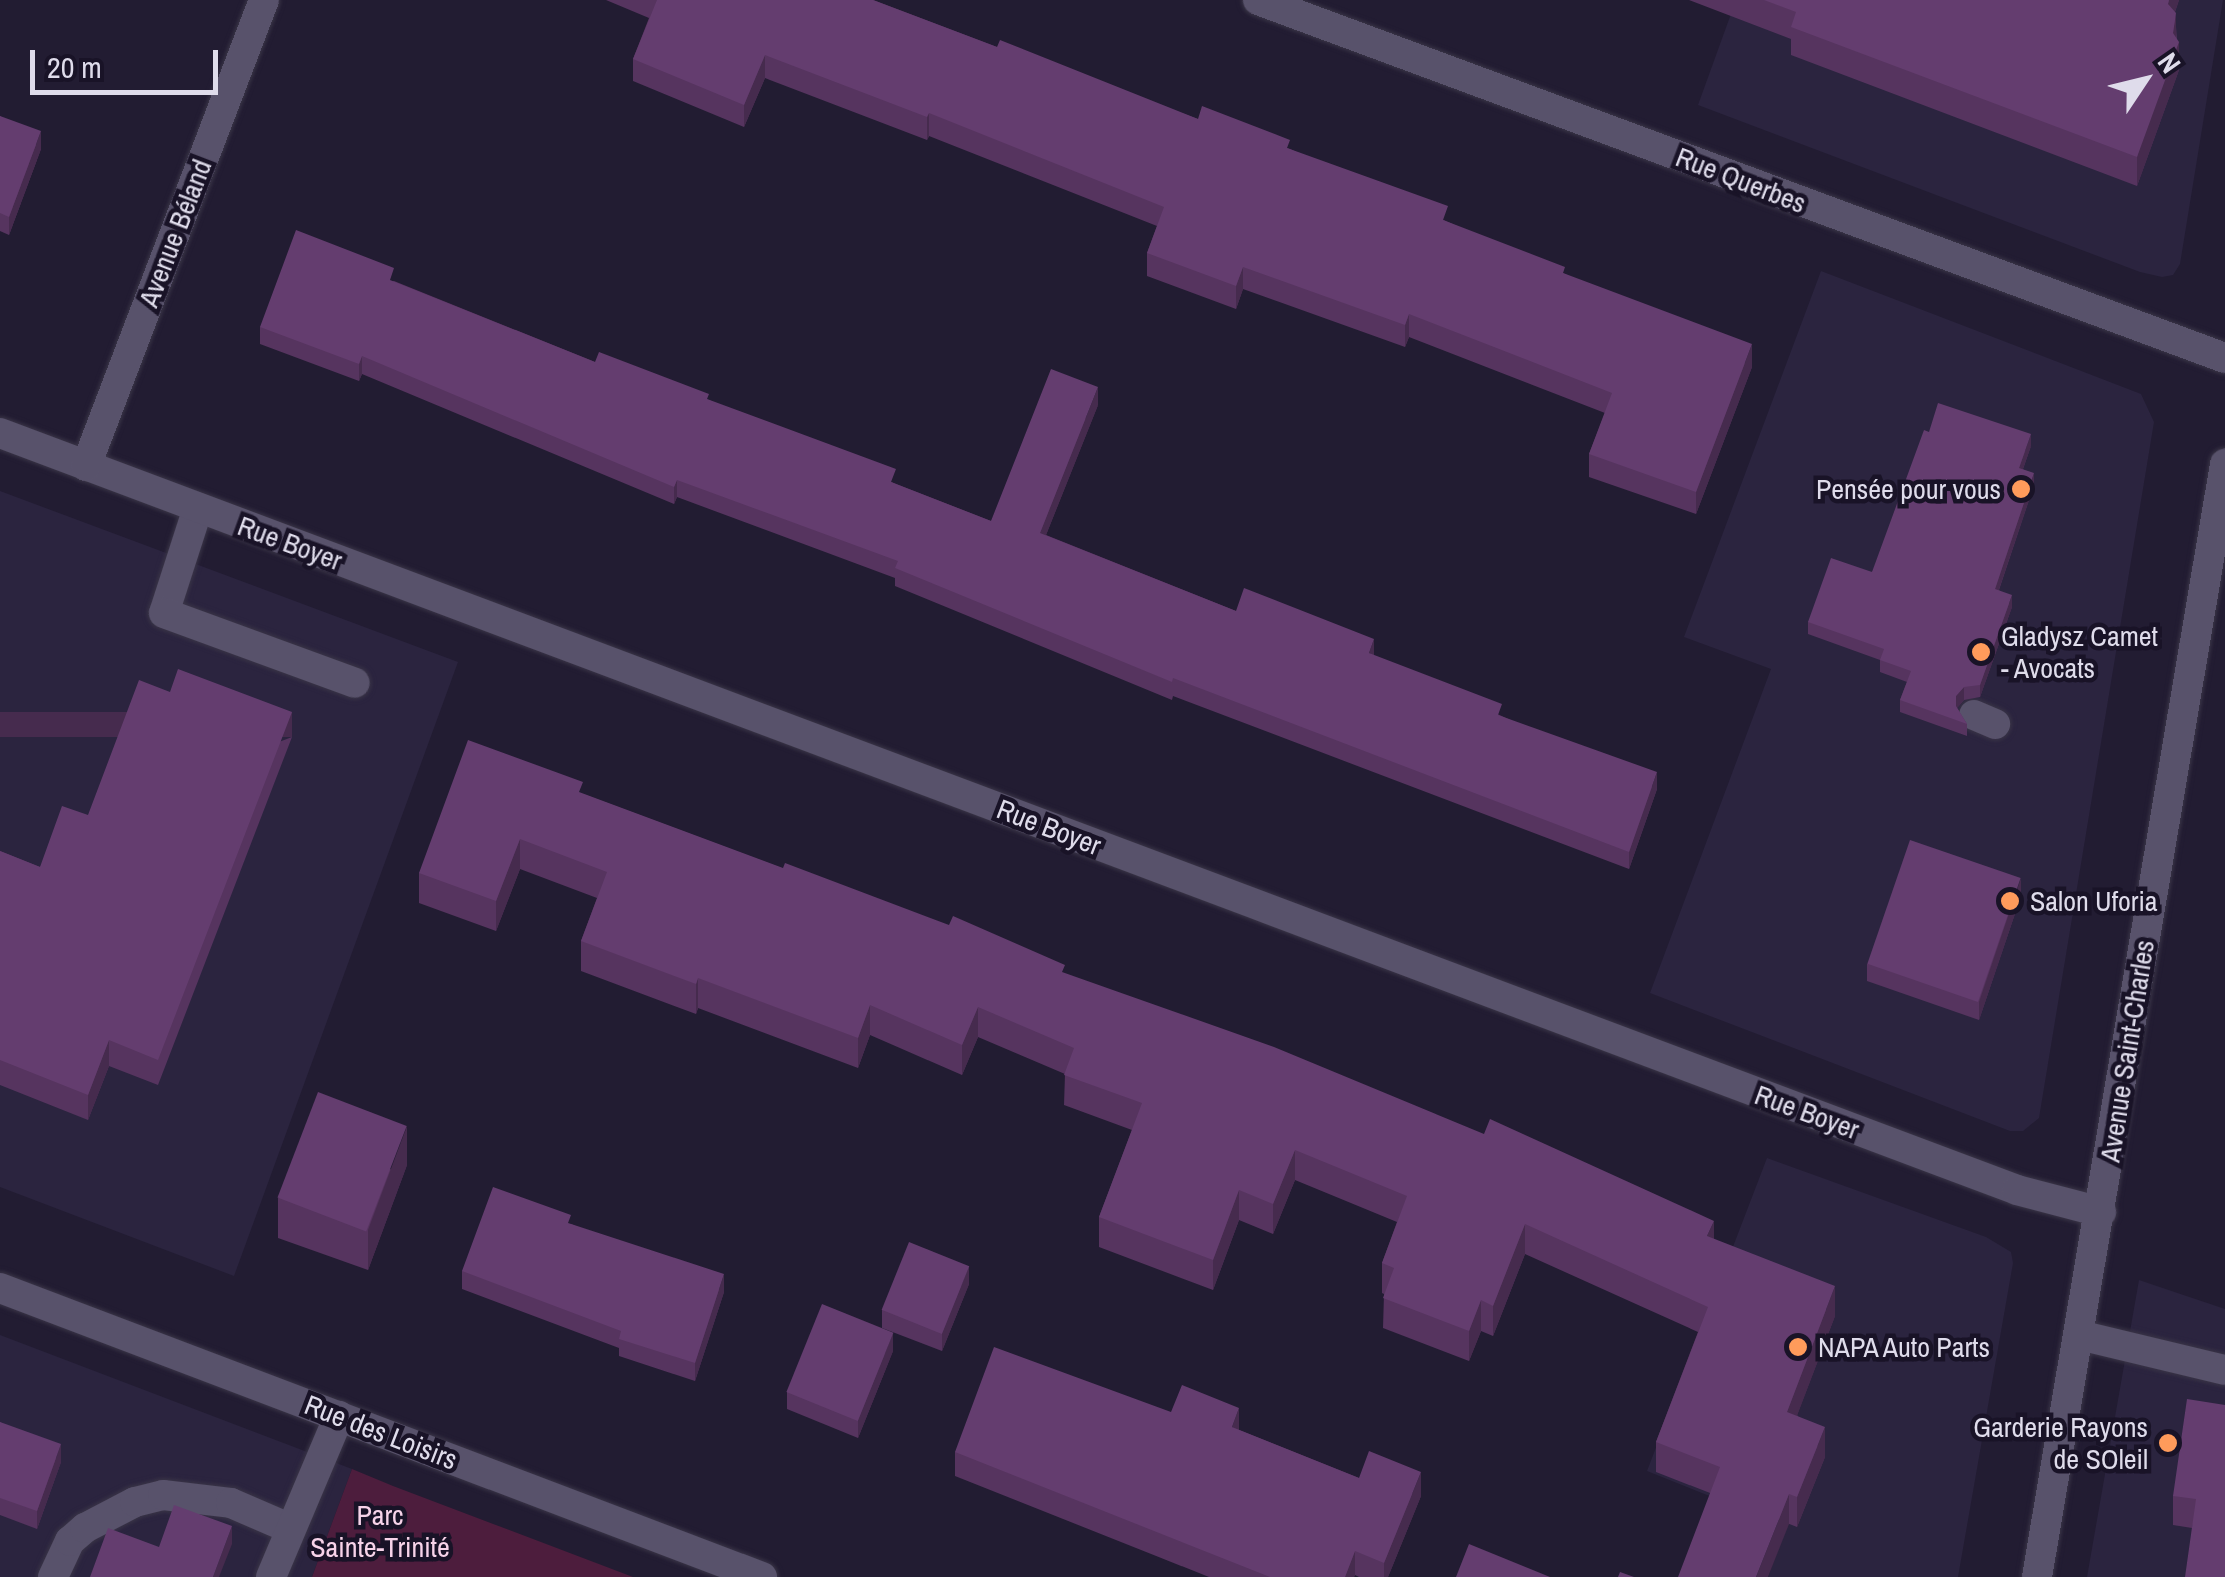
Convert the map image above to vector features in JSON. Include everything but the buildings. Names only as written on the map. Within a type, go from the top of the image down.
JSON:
[{"type":"street","name":"Avenue Béland","points":[[86,466],[264,0]]},
{"type":"street","name":"Rue Querbes","points":[[1258,0],[2225,358]]},
{"type":"street","name":"Rue Boyer","points":[[0,433],[2017,1190],[2100,1212]]},
{"type":"street","name":"Avenue Saint-Charles","points":[[2037,1577],[2225,464]]},
{"type":"street","points":[[198,508],[164,613],[355,683]]},
{"type":"street","name":"Rue des Loisirs","points":[[0,1288],[762,1577]]},
{"type":"street","points":[[2079,1335],[2225,1370]]},
{"type":"street","points":[[270,1577],[340,1416]]},
{"type":"street","points":[[53,1577],[70,1542],[85,1528],[135,1502],[163,1494],[232,1503],[291,1530]]},
{"type":"shaded area","points":[[1736,0],[2223,0],[2180,264],[2173,275],[2140,272],[1698,105]]},
{"type":"shaded area","points":[[1821,271],[2141,394],[2154,422],[2039,1118],[2023,1131],[2010,1131],[1650,993],[1771,669],[1684,637]]},
{"type":"shaded area","points":[[0,491],[458,662],[234,1276],[0,1187]]},
{"type":"shaded area","points":[[1767,1158],[1986,1237],[2011,1252],[2013,1263],[1958,1577],[1768,1577],[1787,1527],[1647,1471]]},
{"type":"shaded area","name":"Garderie Rayons de SOleil","points":[[2139,1280],[2225,1309],[2225,1577],[2087,1577]]},
{"type":"shaded area","points":[[0,1335],[352,1469],[312,1577],[0,1577]]},
{"type":"green space","name":"Parc Sainte-Trinité","points":[[352,1469],[393,1486],[633,1577],[312,1577]]},
{"type":"place","name":"Pensée pour vous","points":[[2021,489]]},
{"type":"place","name":"Gladysz Camet - Avocats","points":[[1981,652]]},
{"type":"place","name":"Salon Uforia","points":[[2010,901]]},
{"type":"place","name":"NAPA Auto Parts","points":[[1798,1347]]},
{"type":"place","name":"Garderie Rayons de SOleil","points":[[2168,1443]]}]
